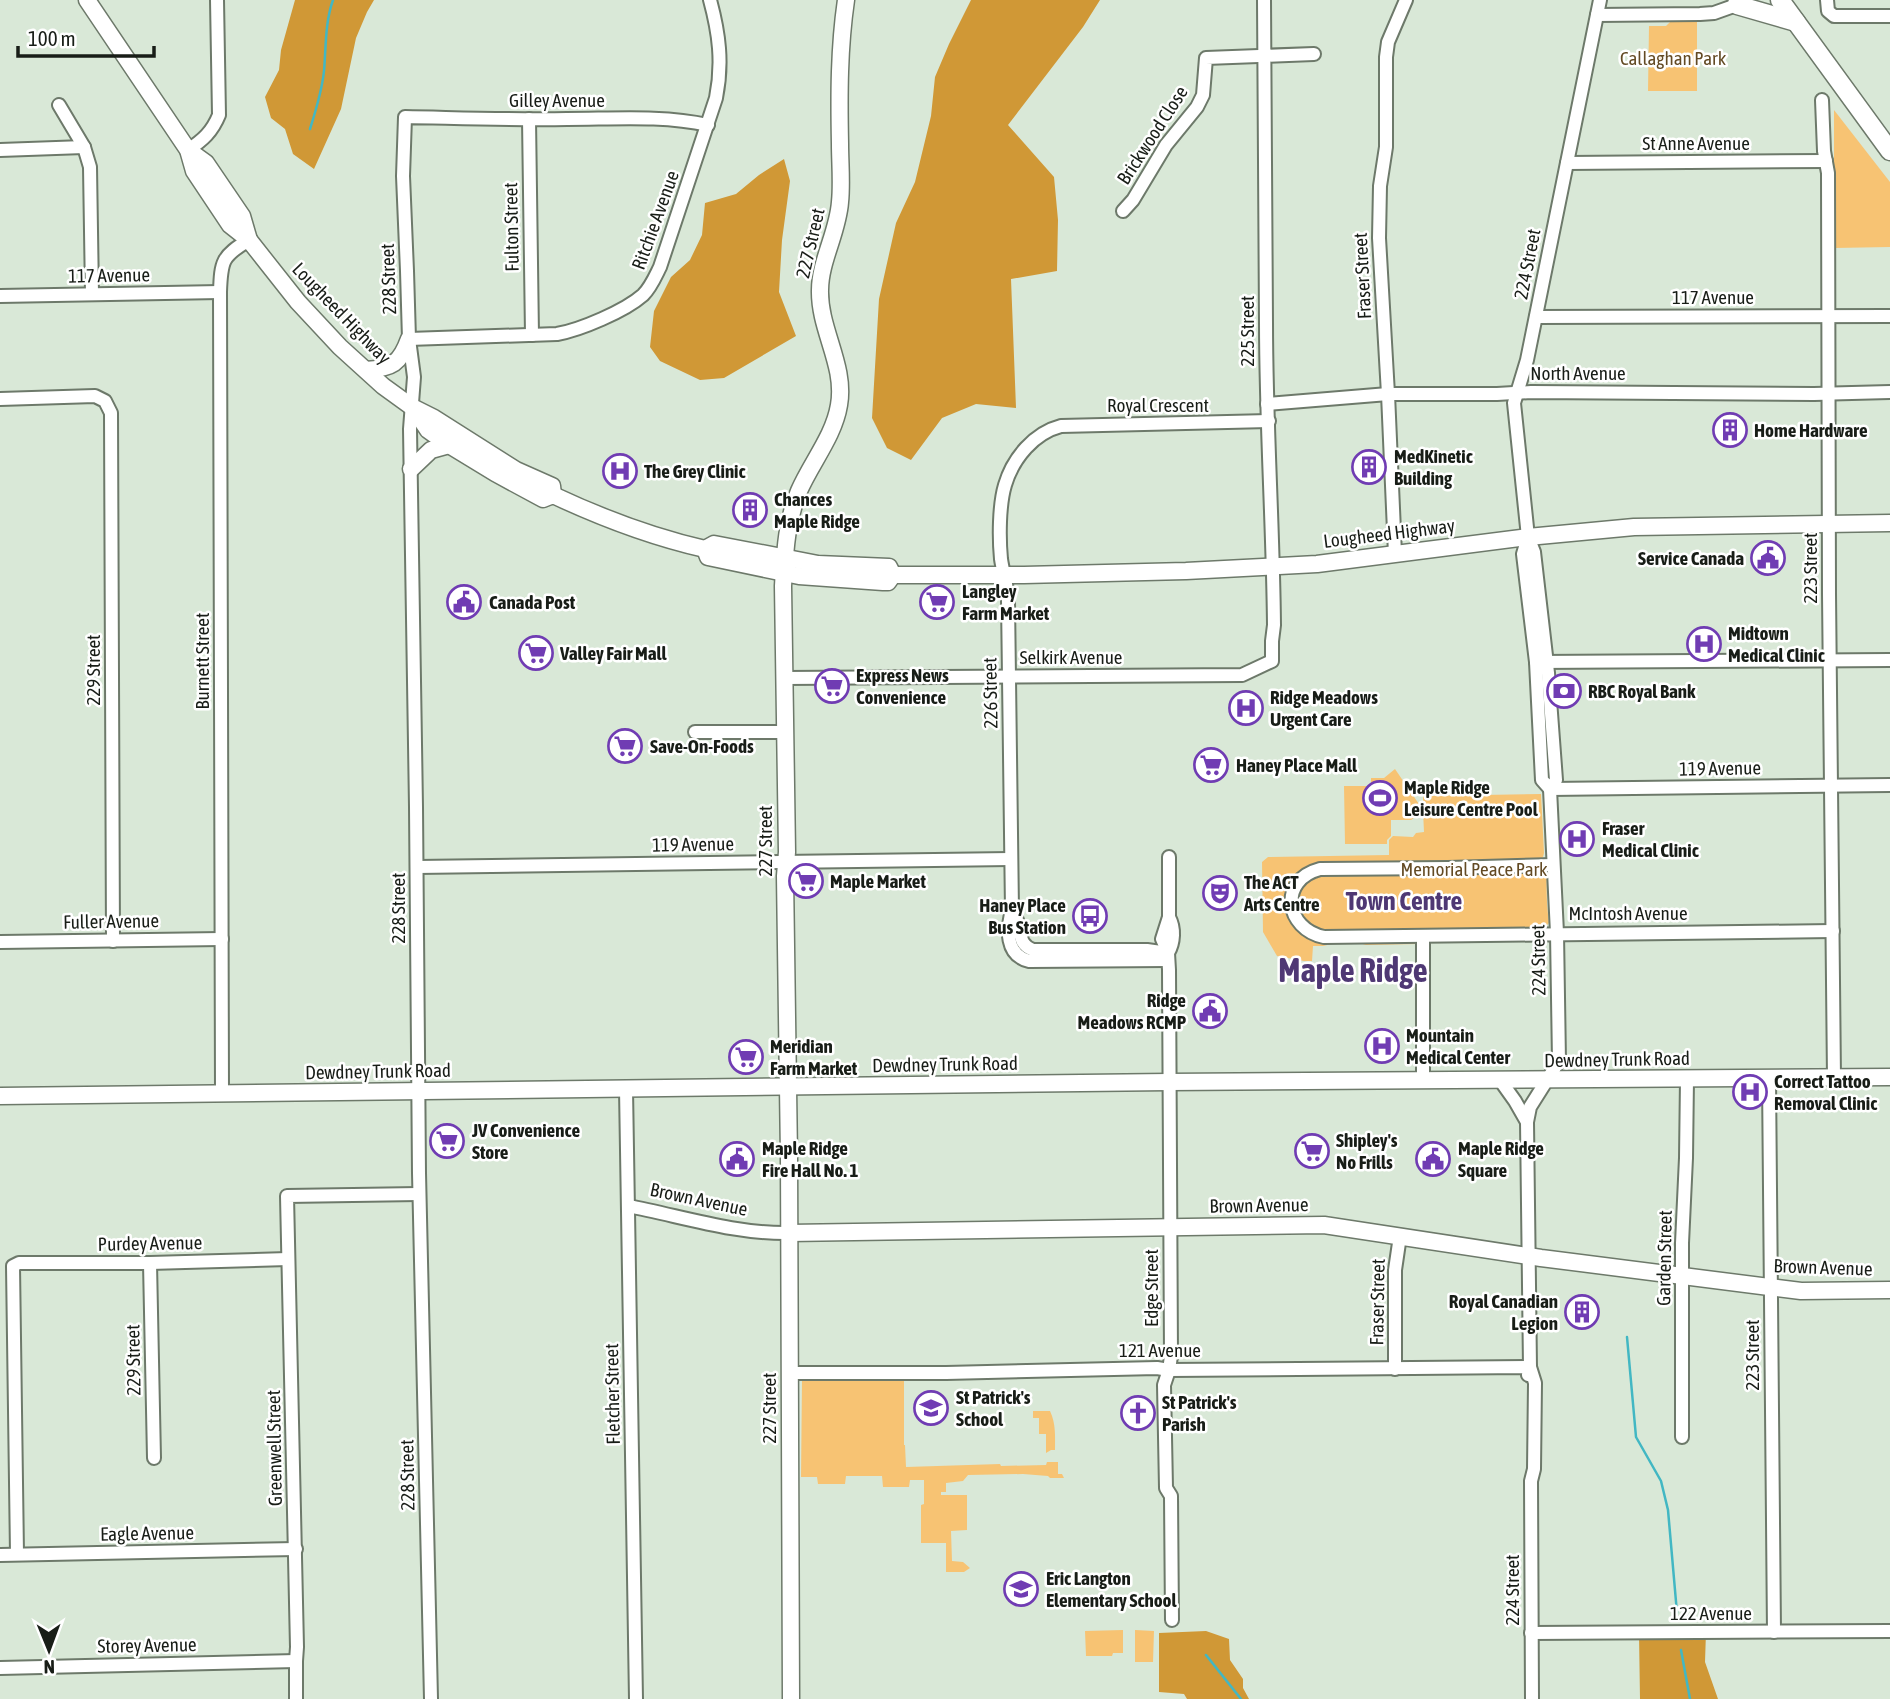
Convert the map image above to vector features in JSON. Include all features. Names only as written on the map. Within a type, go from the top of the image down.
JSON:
[{"type":"highway","points":[[1780,0],[1890,151]]},
{"type":"highway","points":[[1796,22],[1798,0]]},
{"type":"highway","points":[[1741,2],[1796,22]]},
{"type":"highway","points":[[1839,79],[1878,116],[1890,132]]},
{"type":"main road","name":"Lougheed Highway","points":[[87,0],[188,150],[194,171],[230,225],[249,240],[298,302],[340,347],[383,386],[412,407],[516,470],[551,485],[553,495]]},
{"type":"main road","name":"227 Street","points":[[791,1699],[784,566],[788,525],[794,503],[831,430],[840,398],[840,378],[824,326],[820,286],[841,202],[840,39],[846,0]]},
{"type":"main road","points":[[366,370],[394,364],[404,354],[409,339]]},
{"type":"main road","name":"Lougheed Highway","points":[[412,407],[428,430],[449,445],[543,499],[553,495],[625,526],[705,549],[708,557],[784,566],[818,578],[888,582],[893,575],[1004,575],[1272,567],[1634,527],[1890,523]]},
{"type":"main road","points":[[411,469],[431,450],[449,445]]},
{"type":"main road","name":"Dewdney Trunk Road","points":[[0,1096],[1169,1082],[1890,1077]]},
{"type":"main road","name":"Brown Avenue","points":[[789,1233],[1324,1225],[1530,1256],[1801,1291],[1890,1290]]},
{"type":"street","points":[[188,150],[214,128],[219,115],[217,0]]},
{"type":"street","name":"Ritchie Avenue","points":[[409,339],[568,332],[631,304],[648,289],[660,267],[716,97],[720,40],[710,0]]},
{"type":"street","name":"225 Street","points":[[1264,0],[1267,404],[1274,625],[1272,661]]},
{"type":"street","name":"Fraser Street","points":[[1395,554],[1379,238],[1380,186],[1387,146],[1388,42],[1406,0]]},
{"type":"street","name":"224 Street","points":[[1532,1699],[1531,1481],[1534,1469],[1535,1383],[1530,1367],[1527,1122],[1530,1107],[1559,1060],[1557,933],[1550,789],[1556,780],[1541,662],[1534,552],[1528,537],[1514,408],[1527,360],[1600,0]]},
{"type":"street","points":[[1827,0],[1830,15],[1837,17],[1890,16]]},
{"type":"street","points":[[1597,15],[1714,13],[1741,2]]},
{"type":"street","name":"Brickwood Close","points":[[1124,211],[1166,145],[1197,107],[1203,95],[1206,58],[1314,54]]},
{"type":"street","name":"223 Street","points":[[1822,100],[1828,173],[1834,1078]]},
{"type":"street","points":[[59,105],[84,147],[90,167],[92,294]]},
{"type":"street","name":"Gilley Avenue","points":[[405,117],[673,119],[708,125]]},
{"type":"street","name":"228 Street","points":[[405,117],[403,176],[409,339],[414,377],[410,429],[417,867],[417,1091],[431,1699]]},
{"type":"street","name":"Fulton Street","points":[[528,119],[531,335]]},
{"type":"street","points":[[0,150],[84,147]]},
{"type":"street","name":"St Anne Avenue","points":[[1567,163],[1826,161]]},
{"type":"street","name":"Burnett Street","points":[[222,1094],[220,292],[223,261],[234,249],[249,240]]},
{"type":"street","name":"117 Avenue","points":[[0,296],[220,292]]},
{"type":"street","name":"117 Avenue","points":[[1536,317],[1890,316]]},
{"type":"street","name":"North Avenue","points":[[1267,404],[1388,394],[1890,392]]},
{"type":"street","name":"229 Street","points":[[0,399],[94,396],[105,401],[111,413],[113,941]]},
{"type":"street","name":"Royal Crescent","points":[[1048,430],[1066,425],[1269,421]]},
{"type":"street","name":"226 Street","points":[[1048,430],[1019,456],[1002,498],[1001,558],[1008,589],[1012,910],[1008,928],[1009,942],[1018,957],[1029,961],[1168,956]]},
{"type":"street","points":[[1541,662],[1890,660]]},
{"type":"street","name":"Selkirk Avenue","points":[[784,678],[1242,675],[1272,661]]},
{"type":"street","points":[[695,732],[786,732]]},
{"type":"street","name":"119 Avenue","points":[[1550,789],[1890,785]]},
{"type":"street","name":"Edge Street","points":[[1169,857],[1169,917],[1172,923],[1172,946],[1168,956],[1169,1370],[1164,1385],[1166,1488],[1171,1496],[1172,1620]]},
{"type":"street","name":"119 Avenue","points":[[417,867],[1011,859]]},
{"type":"street","name":"McIntosh Avenue","points":[[1553,865],[1314,870],[1303,878],[1293,892],[1291,902],[1294,915],[1303,926],[1324,937],[1833,931]]},
{"type":"street","points":[[1012,910],[1019,924],[1021,940],[1026,947],[1033,950],[1147,950],[1168,956]]},
{"type":"street","points":[[1423,936],[1423,1080]]},
{"type":"street","name":"Fuller Avenue","points":[[0,942],[222,939]]},
{"type":"street","name":"223 Street","points":[[1769,1078],[1774,1632]]},
{"type":"street","name":"Garden Street","points":[[1682,1437],[1682,1243],[1687,1079]]},
{"type":"street","name":"224 Street","points":[[1500,1080],[1516,1101],[1527,1122]]},
{"type":"street","name":"Fletcher Street","points":[[626,1089],[636,1699]]},
{"type":"street","name":"Greenwell Street","points":[[296,1699],[296,1549],[287,1196],[419,1194]]},
{"type":"street","name":"Brown Avenue","points":[[628,1206],[744,1230],[789,1233]]},
{"type":"street","name":"Fraser Street","points":[[1395,1369],[1395,1270],[1400,1237]]},
{"type":"street","name":"Purdey Avenue","points":[[17,1554],[13,1266],[19,1263],[288,1259]]},
{"type":"street","name":"229 Street","points":[[150,1263],[154,1458]]},
{"type":"street","name":"121 Avenue","points":[[790,1373],[1530,1367]]},
{"type":"street","name":"Eagle Avenue","points":[[0,1555],[296,1549]]},
{"type":"street","name":"122 Avenue","points":[[1531,1626],[1774,1632],[1890,1631]]},
{"type":"street","name":"Storey Avenue","points":[[0,1668],[296,1661]]},
{"type":"green space","name":"Callaghan Park","points":[[1672,20],[1697,22],[1697,91],[1648,91],[1649,26],[1666,26]]},
{"type":"green space","points":[[1834,110],[1890,182],[1890,247],[1834,248]]},
{"type":"green space","name":"Memorial Peace Park","points":[[1395,769],[1423,810],[1423,796],[1541,794],[1544,853],[1539,861],[1547,876],[1549,923],[1543,929],[1417,934],[1417,944],[1366,945],[1348,940],[1313,946],[1312,961],[1277,956],[1263,932],[1262,862],[1268,857],[1389,855],[1389,840],[1393,836],[1413,837],[1416,833],[1424,832],[1423,811],[1411,820],[1391,820],[1391,836],[1387,840],[1387,844],[1345,844],[1344,786],[1371,786],[1371,778],[1384,778]]},
{"type":"green space","points":[[802,1379],[904,1379],[906,1467],[1046,1465],[1047,1462],[1058,1462],[1058,1474],[1062,1474],[1064,1478],[1023,1474],[968,1475],[963,1481],[946,1483],[946,1492],[941,1492],[941,1495],[967,1495],[967,1530],[951,1531],[952,1561],[963,1562],[970,1568],[964,1572],[946,1572],[946,1543],[921,1543],[924,1480],[910,1480],[909,1487],[883,1487],[882,1476],[846,1476],[845,1484],[818,1484],[817,1477],[801,1477]]},
{"type":"green space","points":[[1033,1411],[1050,1411],[1054,1425],[1055,1450],[1046,1453],[1046,1434],[1039,1434],[1039,1418],[1033,1418]]},
{"type":"green space","points":[[1123,1630],[1123,1653],[1113,1653],[1112,1656],[1086,1656],[1085,1631]]},
{"type":"green space","points":[[1135,1630],[1154,1631],[1153,1662],[1135,1662]]},
{"type":"shaded area","points":[[295,0],[374,0],[356,38],[341,109],[314,169],[293,154],[285,129],[271,118],[265,97],[279,70],[281,50]]},
{"type":"shaded area","points":[[971,0],[1100,0],[1083,27],[1008,125],[1054,177],[1058,220],[1057,271],[1011,279],[1016,408],[976,404],[942,418],[911,460],[887,448],[872,418],[879,299],[896,223],[915,182],[931,116],[935,77]]},
{"type":"shaded area","points":[[784,159],[790,181],[782,240],[779,292],[796,336],[724,378],[700,380],[660,361],[650,347],[654,311],[671,277],[690,260],[702,235],[705,203],[736,194]]},
{"type":"shaded area","points":[[1206,1631],[1229,1639],[1230,1660],[1243,1679],[1243,1688],[1249,1699],[1187,1699],[1184,1694],[1159,1692],[1159,1633]]},
{"type":"shaded area","points":[[1706,1632],[1705,1662],[1718,1699],[1640,1699],[1639,1633]]},
{"type":"waterway","points":[[310,129],[322,86],[327,26],[333,0]]},
{"type":"waterway","points":[[1627,1337],[1636,1437],[1661,1481],[1668,1510],[1677,1613]]},
{"type":"waterway","points":[[1681,1650],[1690,1699]]},
{"type":"waterway","points":[[1206,1655],[1241,1699]]},
{"type":"place","name":"Home Hardware","points":[[1730,430]]},
{"type":"place","name":"MedKinetic Building","points":[[1369,467]]},
{"type":"place","name":"The Grey Clinic","points":[[620,471]]},
{"type":"place","name":"Chances Maple Ridge","points":[[750,510]]},
{"type":"place","name":"Service Canada","points":[[1768,558]]},
{"type":"place","name":"Canada Post","points":[[464,602]]},
{"type":"place","name":"Langley Farm Market","points":[[937,602]]},
{"type":"place","name":"Midtown Medical Clinic","points":[[1704,644]]},
{"type":"place","name":"Valley Fair Mall","points":[[536,653]]},
{"type":"place","name":"Express News Convenience","points":[[832,686]]},
{"type":"place","name":"RBC Royal Bank","points":[[1564,691]]},
{"type":"place","name":"Ridge Meadows Urgent Care","points":[[1246,708]]},
{"type":"place","name":"Save-On-Foods","points":[[625,746]]},
{"type":"place","name":"Haney Place Mall","points":[[1211,765]]},
{"type":"place","name":"Maple Ridge Leisure Centre Pool","points":[[1380,798]]},
{"type":"place","name":"Fraser Medical Clinic","points":[[1577,839]]},
{"type":"place","name":"Maple Market","points":[[806,881]]},
{"type":"place","name":"The ACT Arts Centre","points":[[1220,893]]},
{"type":"place","name":"Haney Place Bus Station","points":[[1090,916]]},
{"type":"place","name":"Ridge Meadows RCMP","points":[[1210,1011]]},
{"type":"place","name":"Mountain Medical Center","points":[[1382,1046]]},
{"type":"place","name":"Meridian Farm Market","points":[[746,1057]]},
{"type":"place","name":"Correct Tattoo Removal Clinic","points":[[1750,1092]]},
{"type":"place","name":"JV Convenience Store","points":[[447,1141]]},
{"type":"place","name":"Shipley's No Frills","points":[[1312,1151]]},
{"type":"place","name":"Maple Ridge Fire Hall No. 1","points":[[737,1159]]},
{"type":"place","name":"Maple Ridge Square","points":[[1433,1159]]},
{"type":"place","name":"Royal Canadian Legion","points":[[1582,1312]]},
{"type":"place","name":"St Patrick's School","points":[[931,1408]]},
{"type":"place","name":"St Patrick's Parish","points":[[1138,1413]]},
{"type":"place","name":"Eric Langton Elementary School","points":[[1021,1589]]},
{"type":"district","name":"Town Centre","points":[[1404,901]]},
{"type":"district","name":"Maple Ridge","points":[[1353,970]]}]
